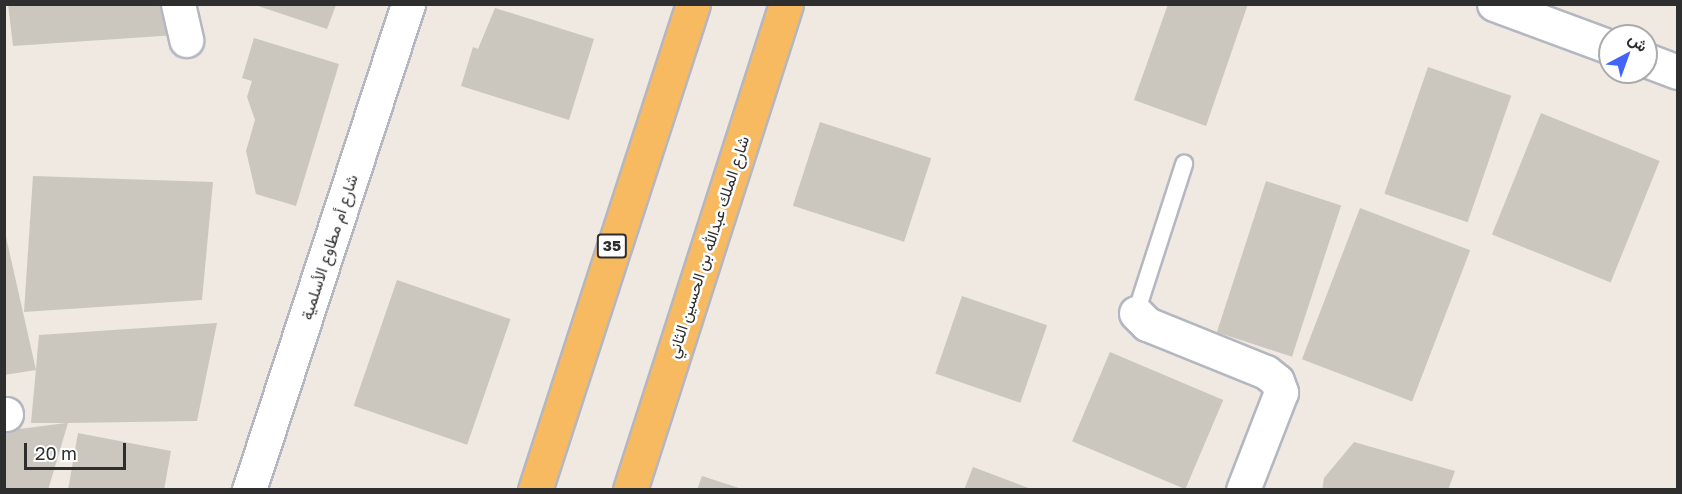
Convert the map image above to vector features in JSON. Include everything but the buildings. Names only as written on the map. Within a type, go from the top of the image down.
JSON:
[{"type":"highway","name":"35","points":[[535,489],[693,4]]},
{"type":"highway","name":"شارع الملك عبدالله بن الحسين الثاني","points":[[630,489],[786,4]]},
{"type":"street","points":[[178,4],[186,40]]},
{"type":"street","name":"شارع أم مطاوع الأسلمية","points":[[249,489],[408,4]]},
{"type":"street","points":[[1494,4],[1531,10],[1598,41]]},
{"type":"street","points":[[1658,65],[1677,72]]},
{"type":"street","points":[[1136,313],[1147,324],[1266,372],[1281,392],[1243,489]]},
{"type":"lane","points":[[1136,313],[1184,164]]}]
